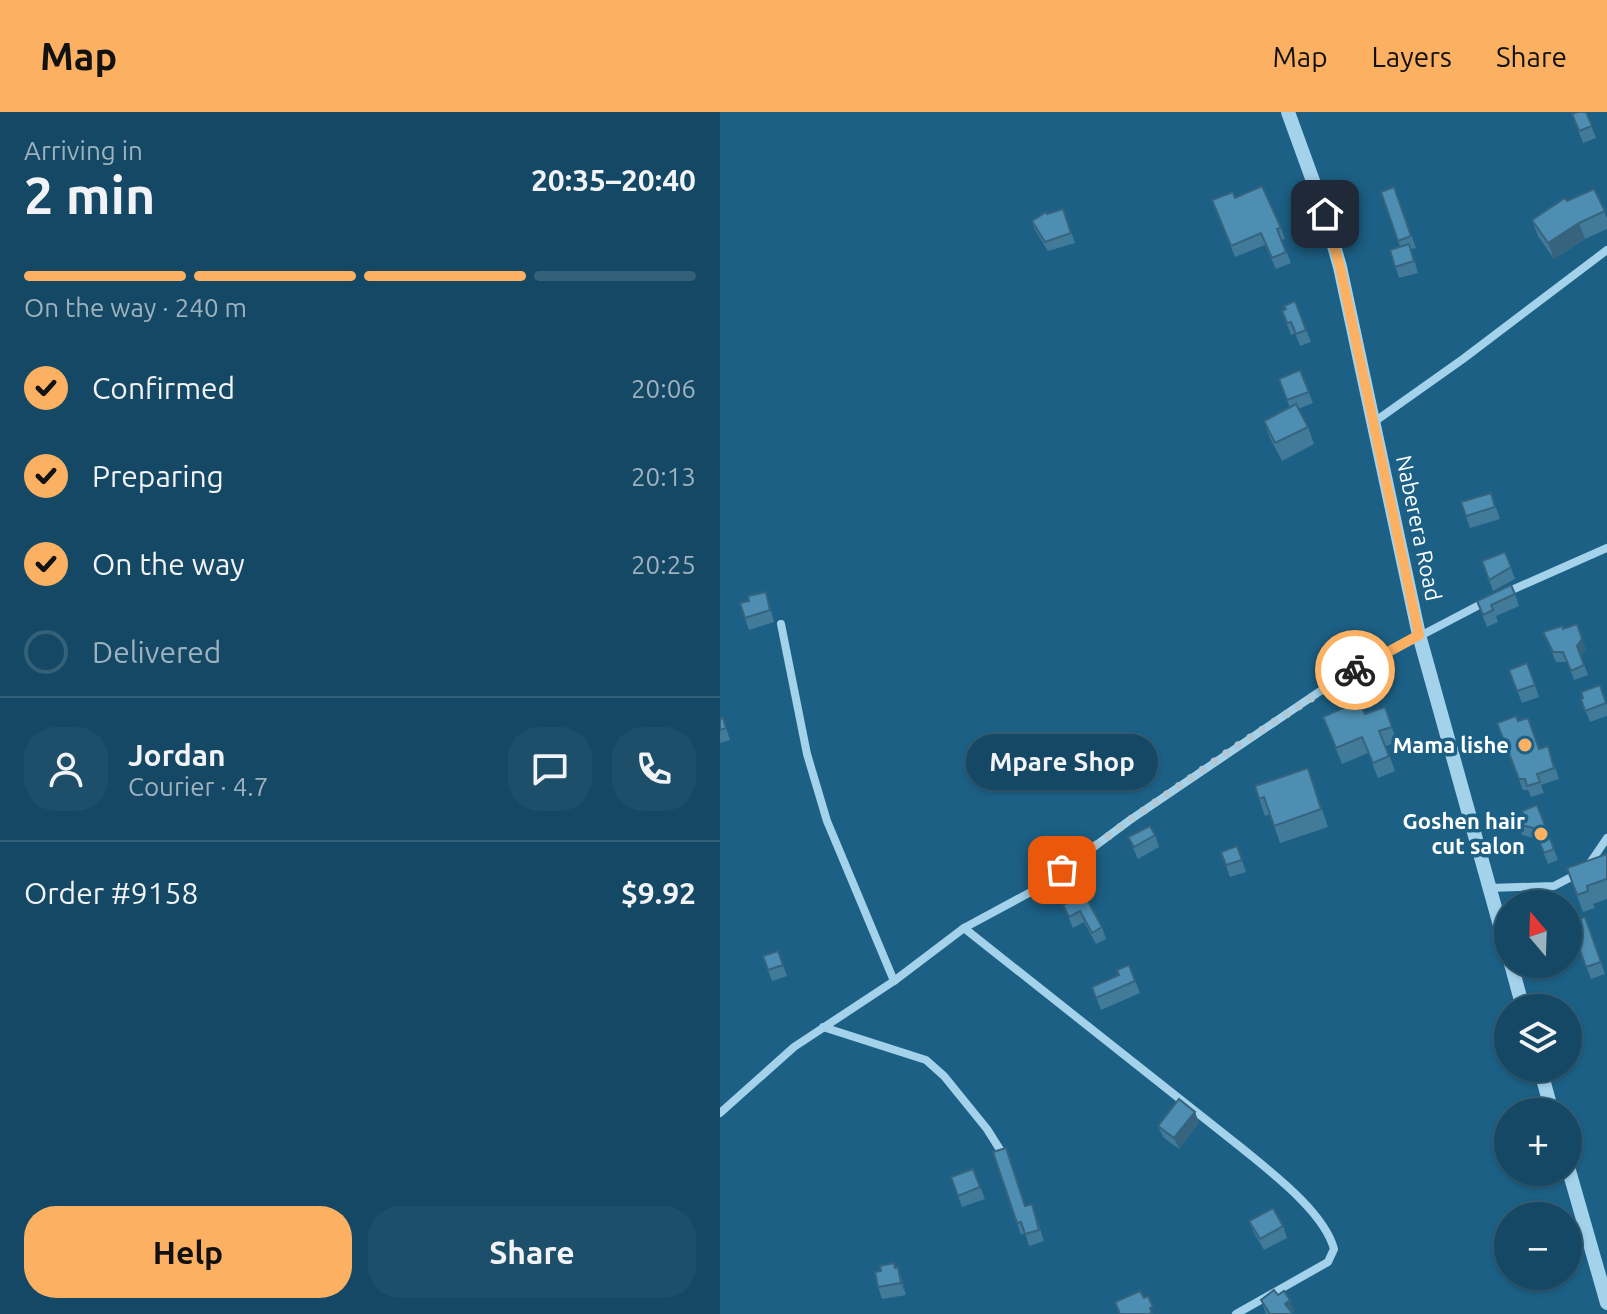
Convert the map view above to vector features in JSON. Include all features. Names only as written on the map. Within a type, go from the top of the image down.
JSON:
[{"type":"street","name":"Naberera Road","points":[[1288,112],[1329,227],[1419,635],[1494,905]]},
{"type":"street","points":[[1374,422],[1607,250]]},
{"type":"street","points":[[720,1113],[764,1070],[823,1027],[894,981],[964,928],[1040,887],[1130,820],[1338,679],[1458,615],[1607,548]]},
{"type":"street","points":[[781,624],[807,754],[827,821],[894,981]]},
{"type":"street","points":[[1489,888],[1563,884],[1591,864],[1607,838]]},
{"type":"street","points":[[964,928],[1243,1149],[1276,1177],[1327,1231],[1334,1249],[1328,1262],[1241,1313]]},
{"type":"street","points":[[823,1027],[926,1060],[944,1076],[987,1129],[1004,1156]]},
{"type":"street","points":[[1574,1186],[1607,1300]]},
{"type":"building","points":[[1586,112],[1592,126],[1579,131],[1572,114]]},
{"type":"building","points":[[1262,186],[1281,228],[1277,229],[1286,252],[1272,258],[1261,233],[1231,246],[1212,200],[1233,192],[1235,198]]},
{"type":"building","points":[[1394,187],[1411,236],[1398,241],[1381,192]]},
{"type":"building","points":[[1594,189],[1605,211],[1548,243],[1532,220],[1565,198],[1567,201]]},
{"type":"building","points":[[1063,209],[1071,233],[1045,242],[1032,221],[1046,212]]},
{"type":"building","points":[[1409,244],[1414,261],[1395,267],[1390,250]]},
{"type":"building","points":[[1295,301],[1306,330],[1296,334],[1282,311],[1286,309],[1284,306]]},
{"type":"building","points":[[1300,370],[1309,392],[1287,400],[1279,379]]},
{"type":"building","points":[[1296,404],[1308,427],[1275,443],[1264,421]]},
{"type":"building","points":[[1491,493],[1495,507],[1466,516],[1461,502]]},
{"type":"building","points":[[1505,552],[1511,567],[1489,580],[1482,561]]},
{"type":"building","points":[[1511,585],[1515,594],[1491,605],[1493,610],[1483,615],[1477,601]]},
{"type":"building","points":[[766,592],[770,610],[745,618],[740,603],[749,601],[748,596]]},
{"type":"building","points":[[1577,624],[1582,639],[1577,646],[1584,665],[1571,671],[1563,652],[1553,652],[1543,632]]},
{"type":"building","points":[[1527,663],[1535,685],[1517,691],[1509,670]]},
{"type":"building","points":[[1600,685],[1606,703],[1585,711],[1581,692]]},
{"type":"building","points":[[1359,701],[1365,714],[1385,707],[1392,727],[1379,731],[1389,756],[1373,763],[1362,737],[1336,748],[1323,717]]},
{"type":"building","points":[[1516,716],[1518,721],[1528,718],[1539,749],[1548,746],[1554,768],[1537,774],[1540,782],[1527,786],[1525,779],[1519,779],[1497,723]]},
{"type":"building","points":[[723,718],[726,728],[720,730],[720,719]]},
{"type":"building","points":[[1308,768],[1321,809],[1274,826],[1264,797],[1259,799],[1255,786]]},
{"type":"building","points":[[1537,805],[1554,849],[1544,853],[1534,828],[1517,824],[1525,818],[1522,811]]},
{"type":"building","points":[[1150,826],[1155,835],[1134,847],[1128,837]]},
{"type":"building","points":[[1237,846],[1242,860],[1226,865],[1221,852]]},
{"type":"building","points":[[1607,854],[1607,879],[1587,886],[1588,891],[1582,893],[1582,890],[1575,890],[1567,868]]},
{"type":"building","points":[[1084,894],[1102,927],[1092,933],[1080,911],[1069,917],[1063,905]]},
{"type":"building","points":[[1585,917],[1601,962],[1586,967],[1582,956],[1582,918]]},
{"type":"building","points":[[778,951],[783,965],[768,970],[763,956]]},
{"type":"building","points":[[1129,965],[1135,981],[1096,998],[1092,987],[1119,975],[1117,970]]},
{"type":"building","points":[[1179,1099],[1195,1112],[1174,1138],[1158,1126]]},
{"type":"building","points":[[1006,1148],[1025,1206],[1032,1204],[1039,1230],[1025,1234],[1021,1222],[1017,1223],[993,1152]]},
{"type":"building","points":[[973,1169],[980,1187],[958,1196],[951,1177]]},
{"type":"building","points":[[1273,1208],[1283,1226],[1260,1239],[1249,1221]]},
{"type":"building","points":[[894,1263],[895,1268],[898,1267],[901,1283],[878,1287],[875,1272],[881,1271],[880,1266]]},
{"type":"building","points":[[1274,1290],[1278,1295],[1284,1291],[1290,1300],[1285,1304],[1293,1314],[1270,1314],[1261,1300]]},
{"type":"building","points":[[1140,1291],[1144,1298],[1148,1296],[1152,1313],[1120,1314],[1115,1302]]},
{"type":"way so far","points":[[1062,870],[1234,748],[1355,670]]},
{"type":"place","name":"Mama lishe","points":[[1525,745]]},
{"type":"place","name":"Goshen hair cut salon","points":[[1541,834]]},
{"type":"place","name":"Mpare Shop","points":[[1062,870]]},
{"type":"route","points":[[1325,214],[1340,267],[1419,635],[1355,670]]}]
